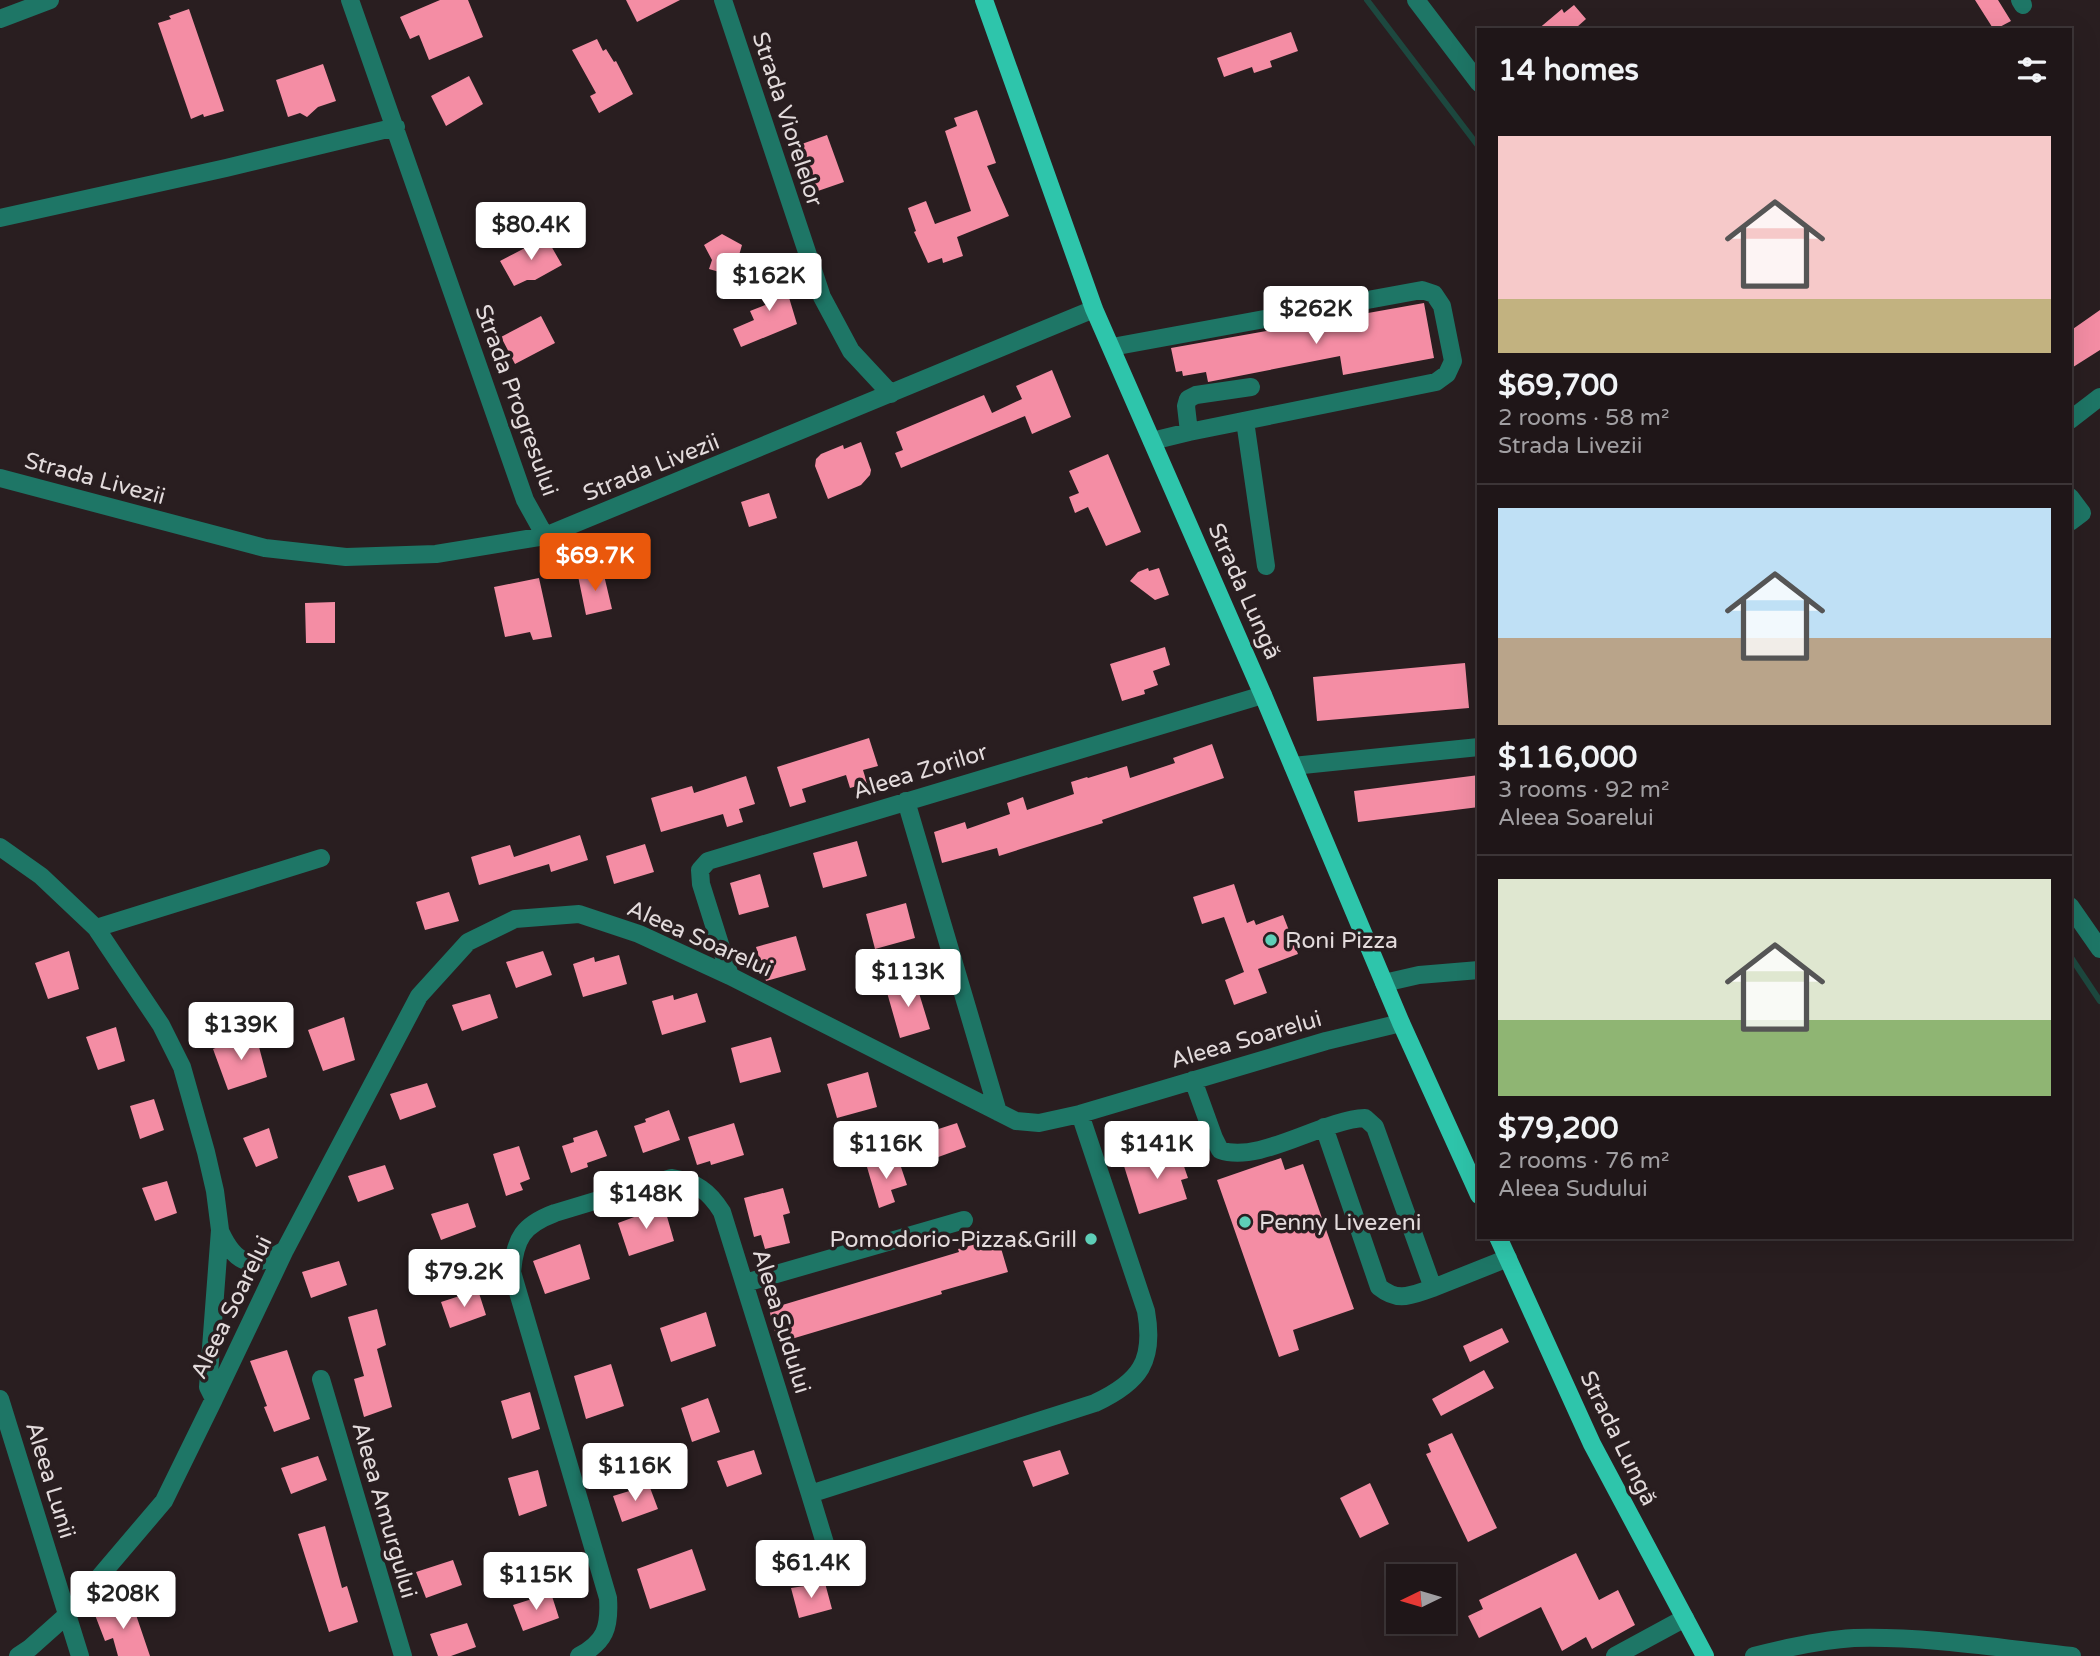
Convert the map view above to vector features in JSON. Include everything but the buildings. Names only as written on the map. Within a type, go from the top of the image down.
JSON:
[{"type":"main road","name":"Strada Lungă","points":[[985,0],[1094,309],[1263,695],[1401,1023],[1477,1191]]},
{"type":"main road","name":"Strada Lungă","points":[[1499,1239],[1592,1444],[1705,1656]]},
{"type":"street","points":[[0,19],[50,0]]},
{"type":"street","name":"Strada Progresului","points":[[351,0],[525,500],[545,536]]},
{"type":"street","name":"Strada Viorelelor","points":[[723,0],[821,297],[851,351],[891,394]]},
{"type":"street","points":[[1416,0],[1477,80]]},
{"type":"street","points":[[0,218],[396,127]]},
{"type":"street","points":[[1112,348],[1422,290],[1434,294],[1442,306],[1453,361],[1447,374],[1436,382],[1152,441]]},
{"type":"street","name":"Strada Livezii","points":[[0,478],[265,548],[346,557],[436,554],[545,536],[1094,309]]},
{"type":"street","points":[[1189,432],[1186,406],[1188,399],[1251,387]]},
{"type":"street","points":[[2072,418],[2100,397]]},
{"type":"street","points":[[1245,421],[1266,566]]},
{"type":"street","points":[[2072,500],[2082,513],[2072,520]]},
{"type":"street","name":"Aleea Zorilor","points":[[730,976],[701,884],[701,870],[708,862],[1263,695]]},
{"type":"street","points":[[1293,766],[1477,747]]},
{"type":"street","points":[[906,801],[998,1112]]},
{"type":"street","name":"Aleea Soarelui","points":[[0,848],[41,876],[96,928],[161,1024],[182,1067],[206,1152],[220,1230],[208,1382],[209,1393],[214,1399]]},
{"type":"street","points":[[96,928],[321,858]]},
{"type":"street","points":[[2072,909],[2100,949]]},
{"type":"street","name":"Aleea Soarelui","points":[[18,1656],[68,1615],[164,1501],[285,1250],[419,996],[468,942],[516,919],[579,914],[639,934],[730,976],[1016,1121],[1039,1123],[1080,1114],[1326,1041],[1401,1023]]},
{"type":"street","points":[[1384,983],[1419,975],[1477,970]]},
{"type":"street","points":[[1194,1080],[1220,1150],[1232,1154],[1249,1153],[1324,1127],[1355,1118],[1365,1118],[1375,1127],[1433,1288]]},
{"type":"street","points":[[810,1494],[1095,1403],[1130,1383],[1143,1368],[1150,1332],[1146,1311],[1080,1114]]},
{"type":"street","points":[[1324,1127],[1379,1287],[1389,1295],[1405,1297],[1508,1258]]},
{"type":"street","name":"Aleea Sudului","points":[[579,1656],[595,1647],[610,1618],[608,1598],[512,1272],[518,1240],[527,1228],[538,1220],[671,1178],[687,1181],[713,1197],[722,1212],[745,1283],[828,1553]]},
{"type":"street","points":[[745,1283],[964,1220]]},
{"type":"street","points":[[220,1230],[230,1251],[245,1262],[266,1262],[285,1250]]},
{"type":"street","name":"Aleea Amurgului","points":[[321,1379],[403,1656]]},
{"type":"street","name":"Aleea Lunii","points":[[0,1399],[68,1615]]},
{"type":"street","points":[[68,1615],[80,1656]]},
{"type":"street","points":[[1615,1656],[1685,1618]]},
{"type":"street","points":[[1754,1656],[1851,1638],[1923,1639],[2072,1656]]},
{"type":"waterway","points":[[1367,0],[1477,144]]},
{"type":"waterway","points":[[2072,959],[2100,1001]]},
{"type":"place","name":"Roni Pizza","points":[[1271,940]]},
{"type":"place","name":"Penny Livezeni","points":[[1245,1222]]},
{"type":"place","name":"Pomodorio-Pizza&Grill","points":[[1091,1239]]}]
